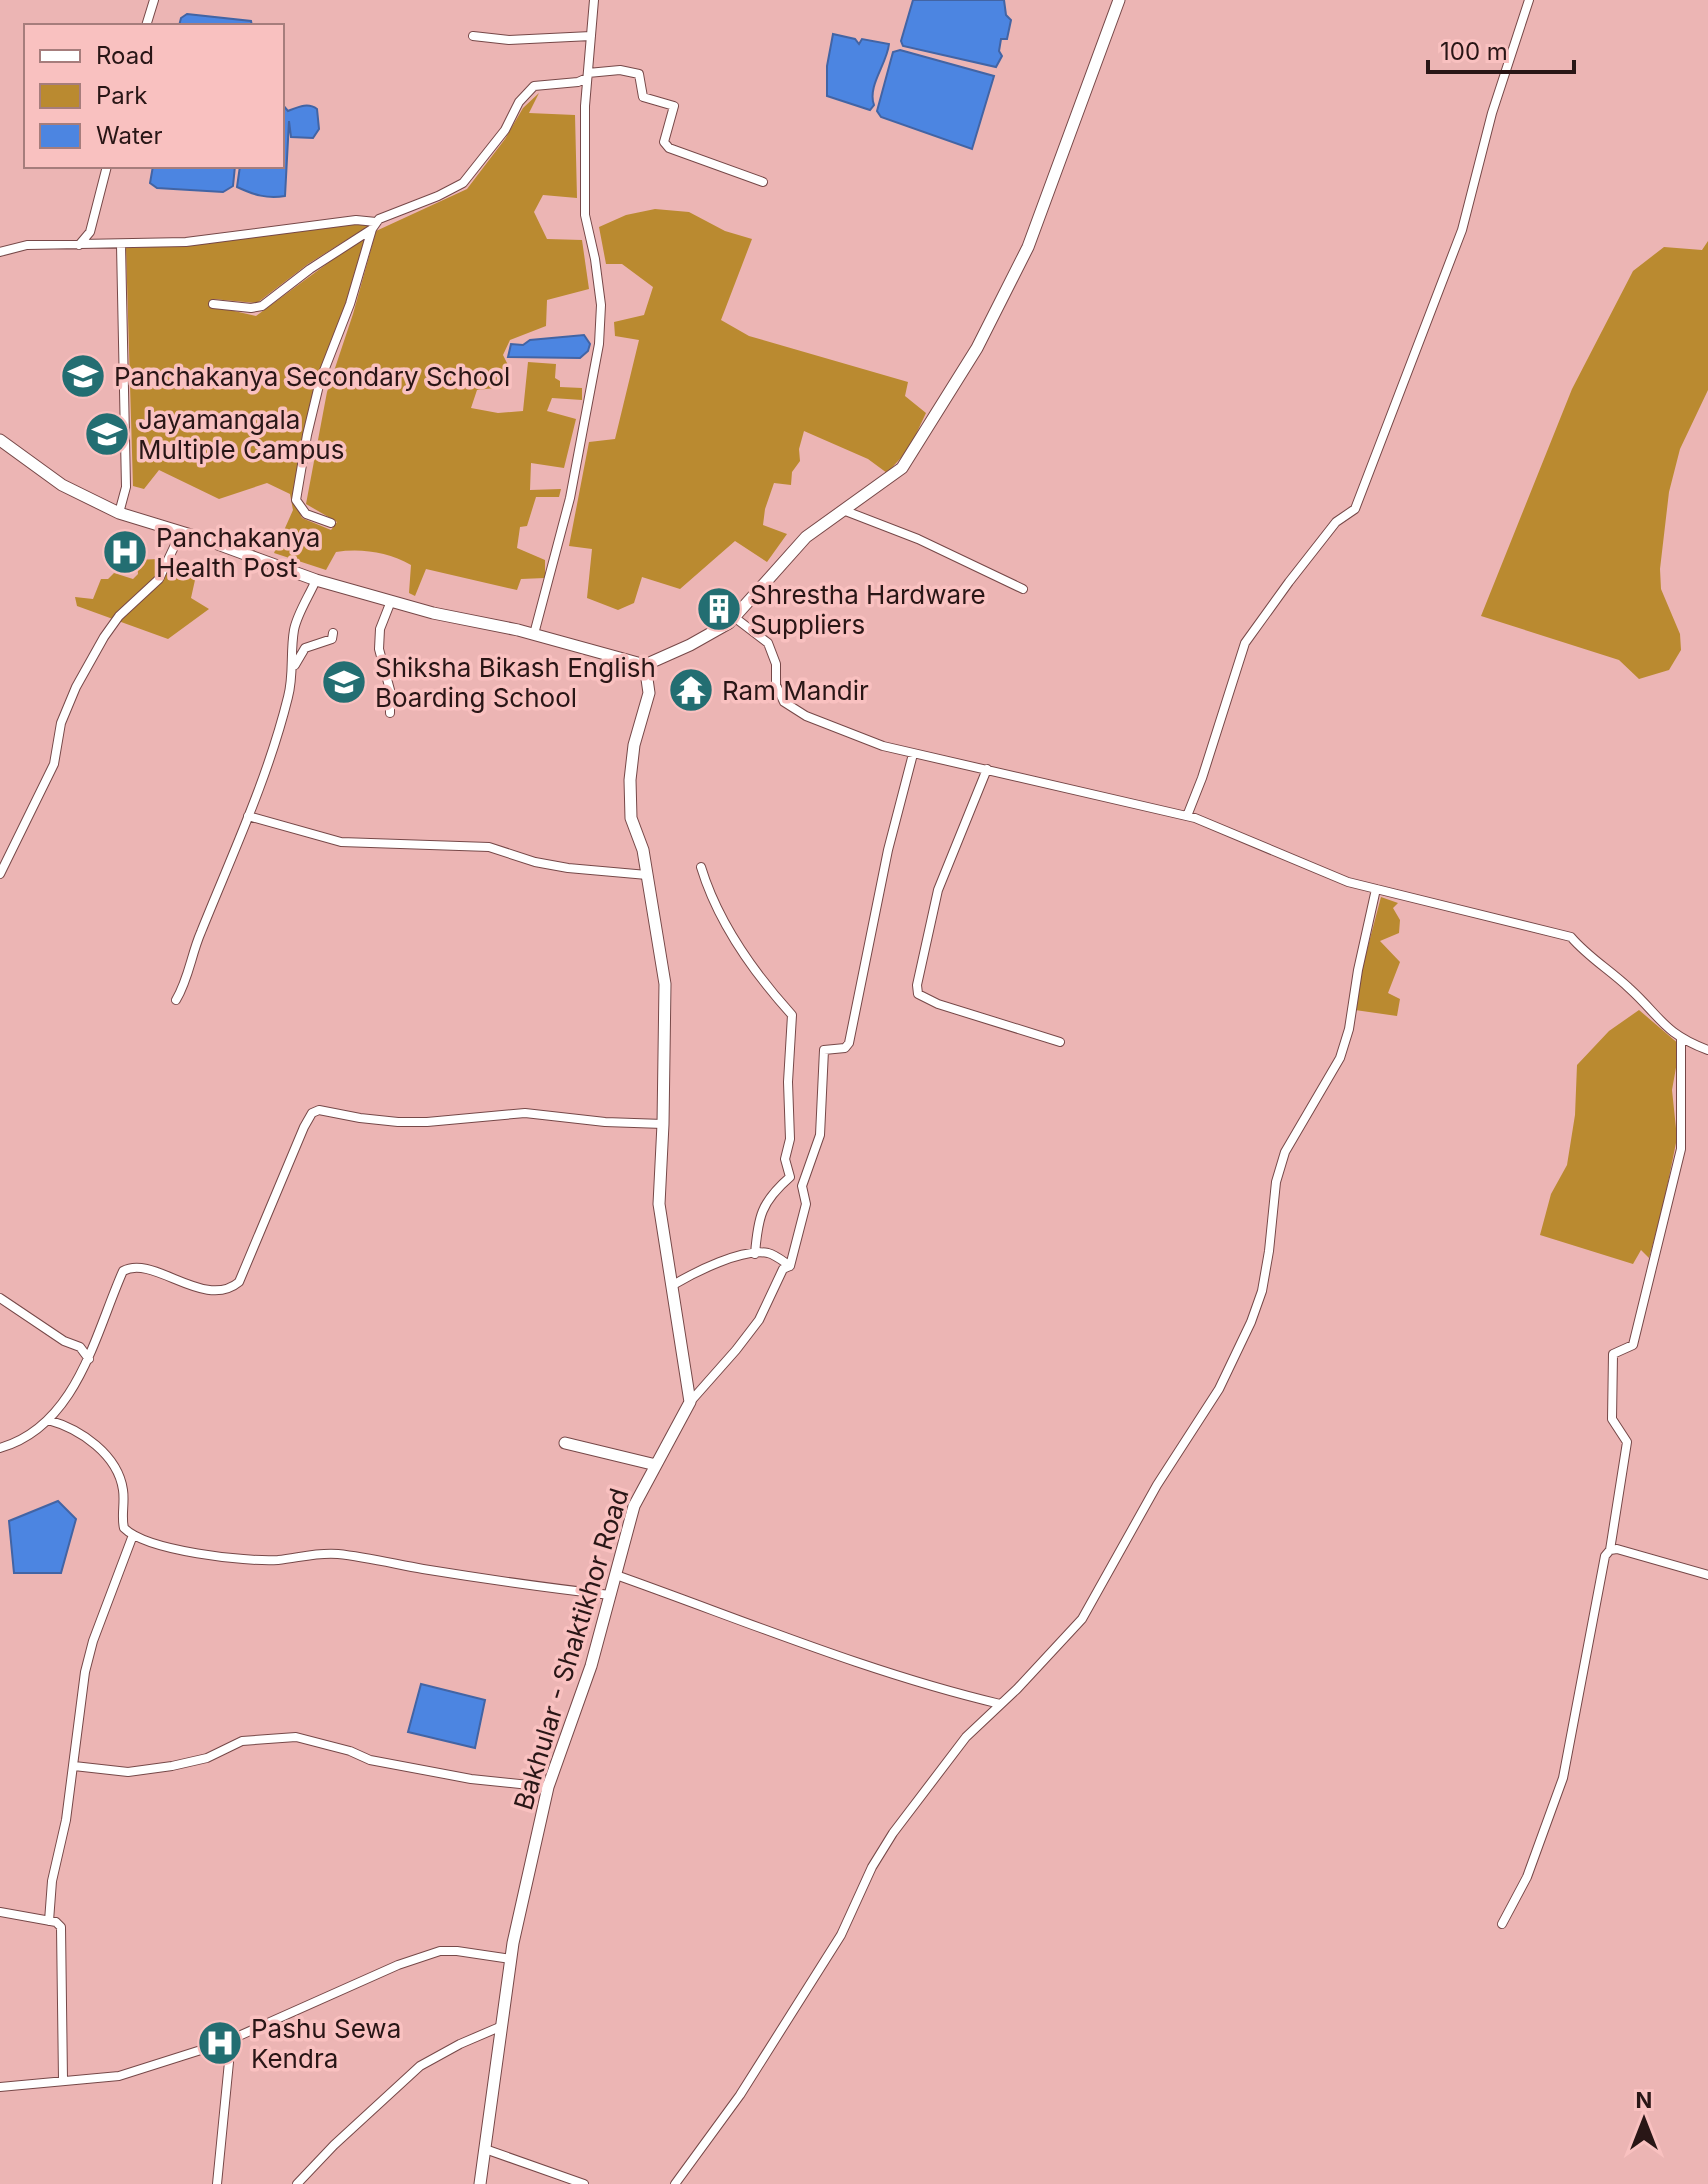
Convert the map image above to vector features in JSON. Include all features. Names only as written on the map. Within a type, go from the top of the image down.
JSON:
[{"type":"street","points":[[147,24],[154,0]]},
{"type":"street","points":[[534,634],[570,498],[599,344],[601,305],[585,215],[588,75],[594,0]]},
{"type":"street","points":[[0,442],[62,485],[119,513],[316,580],[433,613],[534,634],[645,665],[729,623],[806,537],[902,468],[977,348],[1028,247],[1119,0]]},
{"type":"street","points":[[1187,816],[1245,643],[1336,522],[1355,509],[1462,230],[1492,113],[1529,0]]},
{"type":"street","points":[[473,36],[509,40],[591,36]]},
{"type":"street","points":[[331,523],[306,514],[296,500],[320,381],[350,304],[374,226],[379,219],[463,183],[505,130],[519,102],[534,86],[578,82],[588,75],[620,70],[639,74],[643,97],[674,106],[664,142],[669,148],[763,182]]},
{"type":"street","points":[[79,245],[90,232],[106,168]]},
{"type":"street","points":[[0,252],[27,245],[186,242],[356,220],[374,226]]},
{"type":"street","points":[[213,304],[251,308],[262,306],[374,226]]},
{"type":"street","points":[[119,513],[126,487],[121,245]]},
{"type":"street","points":[[843,510],[918,539],[1023,589]]},
{"type":"street","points":[[0,874],[54,764],[61,723],[83,673],[119,616],[159,579],[181,532]]},
{"type":"street","points":[[176,1000],[187,981],[198,937],[248,816],[288,699],[295,627],[316,580]]},
{"type":"street","points":[[390,713],[390,690],[379,649],[380,629],[391,601]]},
{"type":"street","points":[[734,617],[768,643],[776,664],[776,685],[784,702],[806,716],[883,746],[913,754],[1187,816],[1348,882],[1571,937],[1583,951],[1632,990],[1650,1012],[1681,1039],[1708,1050]]},
{"type":"street","points":[[293,668],[305,648],[332,639],[333,633]]},
{"type":"street","points":[[645,665],[649,683],[648,705],[637,731],[630,780],[631,818],[643,850],[665,984],[659,1204],[690,1402]]},
{"type":"street","points":[[790,1266],[806,1204],[802,1186],[820,1135],[824,1050],[845,1048],[849,1043],[888,850],[913,754]]},
{"type":"street","points":[[987,769],[938,890],[917,985],[918,994],[938,1004],[1060,1042]]},
{"type":"street","points":[[248,816],[341,842],[489,847],[535,862],[568,868],[647,875]]},
{"type":"street","points":[[701,867],[732,937],[792,1015],[788,1082],[790,1139],[785,1159],[790,1177],[772,1193],[761,1211],[755,1254]]},
{"type":"street","points":[[675,2184],[740,2095],[841,1935],[872,1867],[893,1833],[966,1737],[1017,1689],[1082,1619],[1157,1485],[1219,1389],[1262,1291],[1276,1182],[1285,1152],[1340,1058],[1349,1029],[1376,889]]},
{"type":"street","points":[[1502,1924],[1527,1877],[1563,1778],[1605,1556],[1610,1550],[1627,1442],[1612,1419],[1613,1354],[1633,1345],[1681,1149],[1681,1039]]},
{"type":"street","points":[[0,1448],[30,1434],[48,1420],[63,1402],[89,1359],[123,1271],[137,1266],[212,1291],[230,1290],[239,1282],[312,1113],[319,1110],[360,1118],[427,1122],[525,1113],[605,1122],[663,1124]]},
{"type":"street","points":[[673,1285],[731,1259],[755,1254],[770,1253],[790,1266]]},
{"type":"street","points":[[690,1402],[759,1320],[783,1269],[790,1266]]},
{"type":"street","points":[[0,1298],[64,1341],[80,1347],[89,1359]]},
{"type":"street","name":"Bakhular - Shaktikhor Road","points":[[480,2184],[511,1959],[548,1787],[591,1666],[634,1506],[690,1402]]},
{"type":"street","points":[[48,1420],[100,1448],[113,1462],[123,1489],[124,1528],[133,1535],[162,1545],[215,1555],[278,1560],[311,1554],[341,1554],[469,1577],[610,1595]]},
{"type":"street","points":[[565,1443],[656,1465]]},
{"type":"street","points":[[49,1921],[52,1881],[62,1842],[74,1766],[85,1672],[93,1641],[133,1535]]},
{"type":"street","points":[[1610,1550],[1617,1549],[1708,1575]]},
{"type":"street","points":[[616,1575],[844,1656],[1000,1704]]},
{"type":"street","points":[[74,1766],[128,1772],[207,1758],[242,1741],[296,1737],[350,1751],[370,1760],[471,1779],[548,1787]]},
{"type":"street","points":[[0,1912],[56,1922],[61,1927],[63,2080]]},
{"type":"street","points":[[0,2087],[119,2076],[223,2043],[398,1965],[440,1951],[511,1959]]},
{"type":"street","points":[[297,2184],[334,2145],[420,2066],[502,2026]]},
{"type":"street","points":[[217,2184],[229,2062],[223,2043]]},
{"type":"street","points":[[485,2149],[584,2184]]},
{"type":"green space","points":[[539,93],[529,113],[575,115],[577,198],[543,195],[534,212],[547,239],[582,240],[589,289],[547,300],[546,326],[510,340],[503,355],[508,365],[504,387],[477,390],[471,408],[498,413],[523,411],[528,362],[556,364],[555,378],[560,381],[560,387],[582,388],[582,400],[552,398],[547,411],[576,419],[564,468],[531,463],[530,490],[561,489],[559,497],[536,497],[527,526],[520,527],[517,548],[545,560],[545,578],[521,579],[517,590],[426,569],[415,596],[409,593],[411,565],[384,554],[336,552],[326,570],[274,553],[293,510],[290,494],[267,483],[219,499],[159,470],[144,489],[133,486],[126,248],[181,246],[354,223],[369,226],[308,264],[257,303],[213,299],[208,305],[256,316],[366,235],[348,301],[317,380],[293,497],[302,518],[331,530],[337,522],[306,504],[327,392],[376,231],[467,189],[505,139],[523,108]]},
{"type":"green space","points":[[655,209],[689,212],[725,231],[752,239],[721,320],[749,336],[908,382],[905,396],[926,413],[909,449],[887,473],[868,459],[804,431],[799,449],[800,461],[792,472],[791,485],[774,483],[765,509],[763,525],[787,534],[767,562],[735,541],[680,589],[642,577],[634,603],[618,610],[587,598],[592,549],[569,546],[589,442],[615,439],[639,340],[615,336],[614,322],[644,315],[653,287],[622,264],[606,264],[599,227],[626,215]]},
{"type":"green space","points":[[1708,241],[1708,390],[1680,449],[1669,492],[1660,569],[1661,589],[1680,634],[1681,650],[1669,670],[1639,679],[1619,660],[1481,616],[1572,389],[1633,271],[1664,247],[1702,250]]},
{"type":"green space","points":[[158,559],[175,570],[189,568],[195,580],[191,598],[209,609],[168,639],[77,606],[75,597],[93,599],[101,579],[108,579],[114,573],[133,579],[138,574],[137,560]]},
{"type":"green space","points":[[1381,897],[1398,903],[1393,908],[1400,920],[1399,933],[1380,941],[1400,962],[1388,993],[1400,999],[1397,1016],[1355,1010]]},
{"type":"green space","points":[[1639,1010],[1680,1045],[1672,1090],[1677,1138],[1663,1207],[1649,1258],[1641,1250],[1633,1264],[1540,1235],[1551,1194],[1567,1165],[1575,1115],[1577,1065],[1609,1031]]},
{"type":"water","points":[[913,0],[1004,0],[1006,15],[1011,20],[1007,39],[1001,39],[999,51],[1002,56],[996,67],[903,46],[901,41]]},
{"type":"water","points":[[187,14],[251,21],[252,24],[180,24]]},
{"type":"water","points":[[833,34],[855,39],[859,44],[862,39],[889,44],[875,83],[874,105],[870,110],[827,96],[827,66]]},
{"type":"water","points":[[900,50],[994,76],[972,149],[881,117],[877,111],[893,52]]},
{"type":"water","points":[[284,106],[288,111],[307,106],[317,109],[319,129],[313,138],[291,137],[289,121],[285,196],[261,196],[237,187],[240,168],[284,168]]},
{"type":"water","points":[[153,168],[235,168],[233,186],[223,192],[157,188],[150,183]]},
{"type":"water","points":[[584,335],[590,344],[588,351],[580,358],[508,357],[511,344],[523,345],[530,340]]},
{"type":"water","points":[[58,1501],[76,1519],[61,1573],[14,1573],[9,1521]]},
{"type":"water","points":[[421,1684],[485,1700],[475,1748],[408,1732]]},
{"type":"place","name":"Panchakanya Secondary School","points":[[83,376]]},
{"type":"place","name":"Jayamangala Multiple Campus","points":[[107,434]]},
{"type":"place","name":"Panchakanya Health Post","points":[[125,552]]},
{"type":"place","name":"Shrestha Hardware Suppliers","points":[[719,609]]},
{"type":"place","name":"Shiksha Bikash English Boarding School","points":[[344,682]]},
{"type":"place","name":"Ram Mandir","points":[[691,690]]},
{"type":"place","name":"Pashu Sewa Kendra","points":[[220,2043]]}]
